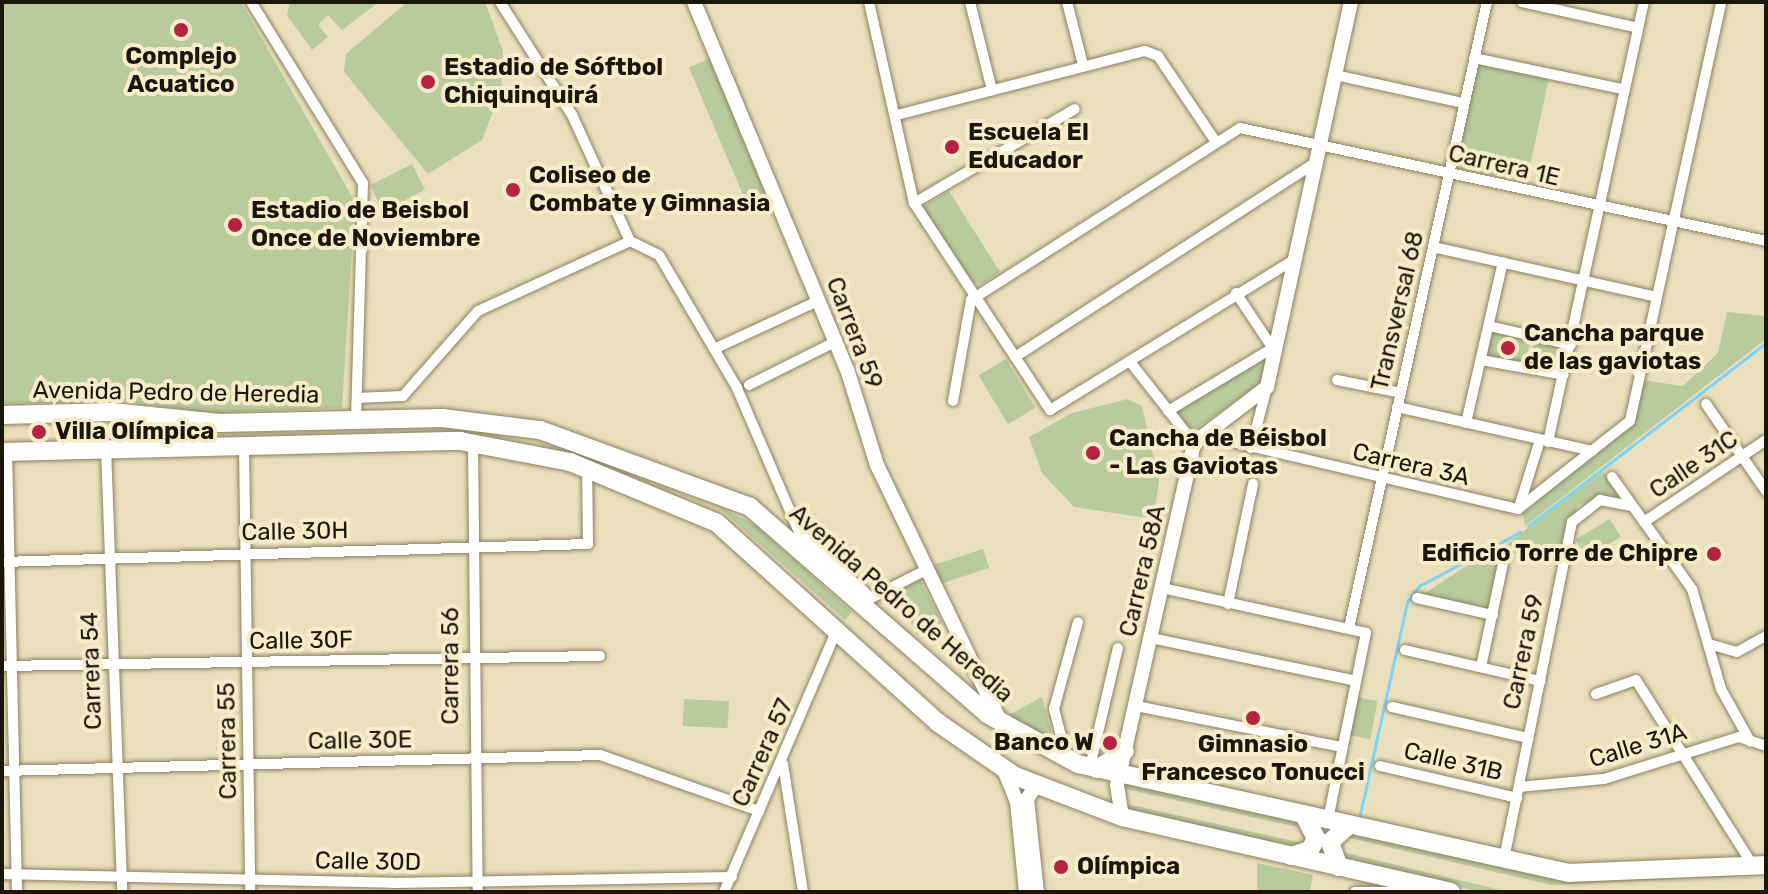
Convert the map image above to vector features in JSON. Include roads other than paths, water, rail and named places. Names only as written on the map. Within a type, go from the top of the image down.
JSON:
[{"type":"highway","name":"Avenida Pedro de Heredia","points":[[2,415],[356,420],[524,426],[726,495],[787,534],[964,696],[1004,726],[1054,745],[1068,761],[1504,859],[1595,874],[1760,866]]},
{"type":"highway","name":"Avenida Pedro de Heredia","points":[[5,452],[473,441],[587,467],[704,515],[1003,770],[1036,786],[1122,817],[1451,892]]},
{"type":"highway","points":[[1094,768],[1125,751]]},
{"type":"highway","points":[[1291,856],[1314,844],[1314,824],[1304,815]]},
{"type":"highway","points":[[1339,867],[1330,842],[1349,825]]},
{"type":"street","points":[[251,2],[363,183],[356,420]]},
{"type":"street","points":[[500,2],[572,115],[630,241],[659,255],[714,349],[799,532],[871,598],[924,571]]},
{"type":"street","name":"Carrera 59","points":[[694,2],[835,342],[877,465],[975,678],[1004,726]]},
{"type":"street","points":[[869,2],[897,115],[914,203],[1050,410],[1131,363],[1236,293],[1297,258]]},
{"type":"street","points":[[970,2],[992,90]]},
{"type":"street","points":[[1067,2],[1083,65]]},
{"type":"street","points":[[1251,448],[1297,258],[1351,2]]},
{"type":"street","name":"Transversal 68","points":[[1349,628],[1462,103],[1487,2]]},
{"type":"street","points":[[1522,2],[1638,28]]},
{"type":"street","points":[[1518,509],[1544,441],[1564,375],[1644,2]]},
{"type":"street","points":[[1518,509],[1630,421],[1721,2]]},
{"type":"street","points":[[897,115],[1145,51],[1158,56],[1216,142],[974,298],[965,310],[953,401]]},
{"type":"street","points":[[1474,58],[1623,89]]},
{"type":"street","points":[[1335,75],[1462,103]]},
{"type":"street","points":[[914,203],[1075,109]]},
{"type":"street","name":"Carrera 1E","points":[[1216,142],[1234,131],[1320,145],[1601,209],[1766,241]]},
{"type":"street","points":[[1015,357],[1316,162]]},
{"type":"street","points":[[357,398],[403,396],[478,311],[630,241]]},
{"type":"street","points":[[1433,247],[1656,297]]},
{"type":"street","points":[[1466,423],[1503,262]]},
{"type":"street","points":[[1236,293],[1274,344]]},
{"type":"street","points":[[714,349],[818,301]]},
{"type":"street","points":[[1489,326],[1571,345]]},
{"type":"street","points":[[749,385],[835,342]]},
{"type":"street","points":[[1168,411],[1274,344]]},
{"type":"street","points":[[1481,360],[1564,375]]},
{"type":"street","points":[[1131,363],[1168,411],[1198,439],[1267,387]]},
{"type":"street","points":[[1337,380],[1401,393]]},
{"type":"street","points":[[1706,404],[1766,491]]},
{"type":"street","points":[[1397,407],[1592,451]]},
{"type":"street","name":"Carrera 3A","points":[[1198,439],[1251,448],[1518,509]]},
{"type":"street","name":"Carrera 58A","points":[[1122,817],[1119,774],[1198,439]]},
{"type":"street","name":"Calle 31C","points":[[1644,522],[1766,440]]},
{"type":"street","name":"Carrera 56","points":[[473,441],[473,758],[478,888]]},
{"type":"street","name":"Carrera 55","points":[[244,445],[250,892]]},
{"type":"street","name":"Carrera 54","points":[[106,448],[111,665],[122,892]]},
{"type":"street","points":[[5,452],[7,770],[17,892]]},
{"type":"street","name":"Calle 30H","points":[[7,562],[588,544],[587,467]]},
{"type":"street","points":[[1612,477],[1692,589],[1721,689],[1750,741]]},
{"type":"street","points":[[1228,604],[1253,484]]},
{"type":"street","name":"Carrera 59","points":[[1504,859],[1572,522],[1600,500],[1631,506]]},
{"type":"street","points":[[1481,667],[1505,554]]},
{"type":"street","points":[[1162,588],[1366,633],[1328,820]]},
{"type":"street","points":[[1417,598],[1493,615]]},
{"type":"street","points":[[1054,745],[1054,709],[1078,622]]},
{"type":"street","name":"Carrera 57","points":[[724,892],[837,630]]},
{"type":"street","points":[[1709,644],[1737,652],[1766,636]]},
{"type":"street","points":[[1151,638],[1356,681]]},
{"type":"street","points":[[1094,768],[1118,648]]},
{"type":"street","points":[[1405,650],[1540,681]]},
{"type":"street","name":"Calle 30F","points":[[7,666],[600,656]]},
{"type":"street","points":[[964,696],[975,678]]},
{"type":"street","points":[[1596,694],[1636,680],[1681,754],[1760,866]]},
{"type":"street","points":[[1136,706],[1341,747]]},
{"type":"street","points":[[1392,707],[1529,738]]},
{"type":"street","name":"Calle 31A","points":[[1518,792],[1583,784],[1733,738],[1766,746]]},
{"type":"street","points":[[1125,751],[1142,779]]},
{"type":"street","name":"Calle 30E","points":[[7,770],[600,755],[759,811]]},
{"type":"street","points":[[782,762],[803,892]]},
{"type":"street","name":"Calle 31B","points":[[1380,766],[1518,792]]},
{"type":"street","points":[[1003,770],[1016,795],[1026,892]]},
{"type":"street","points":[[1036,786],[1027,799],[1037,892]]},
{"type":"street","name":"Calle 30D","points":[[2,874],[121,875],[478,888],[642,874],[732,877]]},
{"type":"street","points":[[1355,892],[1369,886],[1401,892]]},
{"type":"waterway","points":[[1528,526],[1766,343]]},
{"type":"waterway","points":[[1359,819],[1407,602],[1419,586],[1520,532]]},
{"type":"place","name":"Complejo Acuatico","points":[[181,30]]},
{"type":"place","name":"Estadio de Sóftbol Chiquinquirá","points":[[428,82]]},
{"type":"place","name":"Escuela El Educador","points":[[952,147]]},
{"type":"place","name":"Coliseo de Combate y Gimnasia","points":[[513,190]]},
{"type":"place","name":"Estadio de Beisbol Once de Noviembre","points":[[235,225]]},
{"type":"place","name":"Cancha parque de las gaviotas","points":[[1508,348]]},
{"type":"place","name":"Villa Olímpica","points":[[39,432]]},
{"type":"place","name":"Cancha de Béisbol - Las Gaviotas","points":[[1093,453]]},
{"type":"place","name":"Edificio Torre de Chipre","points":[[1714,554]]},
{"type":"place","name":"Gimnasio Francesco Tonucci","points":[[1253,718]]},
{"type":"place","name":"Banco W","points":[[1110,743]]},
{"type":"place","name":"Olímpica","points":[[1061,867]]}]
